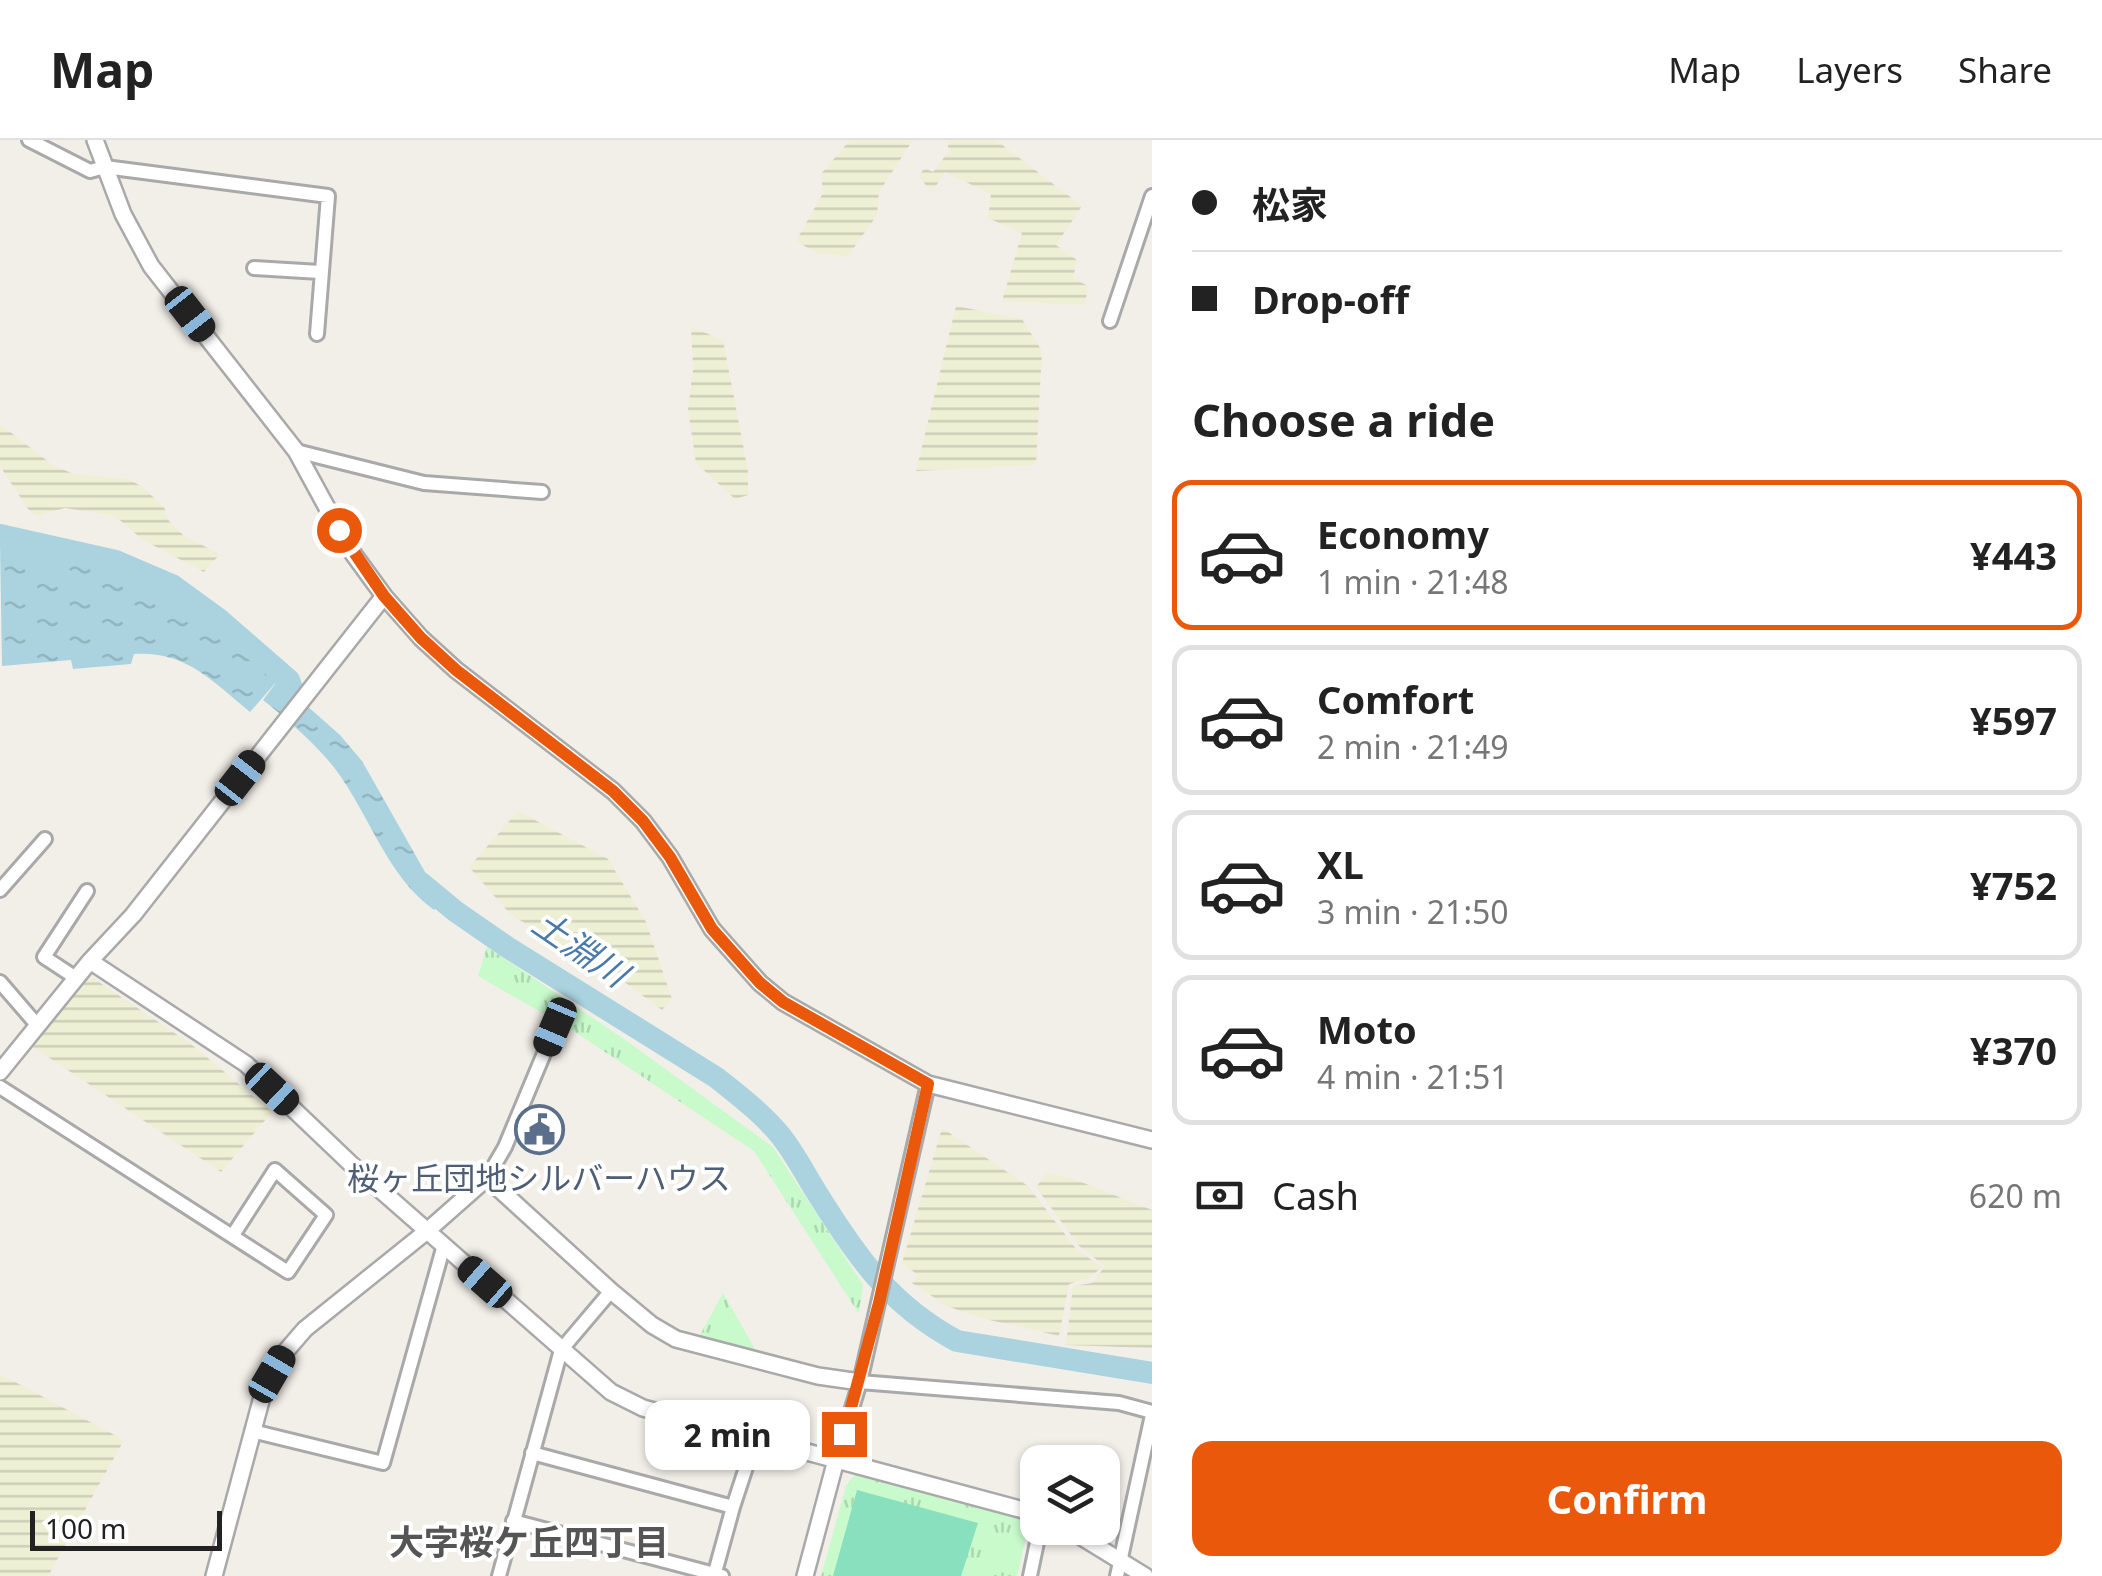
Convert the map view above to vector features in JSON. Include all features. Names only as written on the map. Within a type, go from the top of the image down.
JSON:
[{"type":"street","points":[[29,140],[90,172],[104,168],[328,196],[317,334]]},
{"type":"street","points":[[94,140],[123,214],[151,266],[296,451],[349,548],[384,596],[456,670],[613,791],[643,821],[670,857],[712,929],[760,983],[783,1002],[928,1084],[1152,1140]]},
{"type":"street","points":[[1110,320],[1152,196]]},
{"type":"street","points":[[254,268],[320,272]]},
{"type":"street","points":[[296,451],[424,483],[542,492]]},
{"type":"street","points":[[0,1072],[90,961],[133,915],[384,596]]},
{"type":"street","points":[[0,890],[45,838]]},
{"type":"street","points":[[76,978],[44,956],[87,891]]},
{"type":"street","points":[[90,961],[246,1064],[427,1231],[611,1392],[644,1408],[754,1440],[1020,1509]]},
{"type":"street","points":[[0,982],[38,1026]]},
{"type":"street","points":[[214,1576],[252,1431],[272,1374],[304,1329],[427,1231],[486,1178],[505,1147],[555,1027]]},
{"type":"street","points":[[804,1576],[860,1382],[928,1084]]},
{"type":"street","points":[[0,1087],[288,1272],[326,1215],[275,1170],[233,1235]]},
{"type":"street","points":[[486,1178],[611,1291],[676,1339],[818,1376],[1119,1403],[1152,1414],[1118,1576]]},
{"type":"street","points":[[252,1431],[383,1462],[444,1246]]},
{"type":"street","points":[[499,1576],[561,1350],[611,1291]]},
{"type":"street","points":[[514,1522],[717,1575],[754,1440]]},
{"type":"street","points":[[532,1453],[733,1507]]},
{"type":"street","points":[[1030,1576],[1036,1545]]},
{"type":"street","points":[[1098,1545],[1145,1576]]},
{"type":"green space","points":[[850,140],[913,140],[879,192],[877,215],[848,256],[817,253],[796,241],[823,193],[821,174]]},
{"type":"green space","points":[[947,140],[996,140],[1082,206],[1056,245],[1077,260],[1073,278],[1088,286],[1085,305],[1002,301],[1022,233],[988,218],[991,194],[945,172],[932,192],[918,176],[925,168],[933,172],[949,151]]},
{"type":"green space","points":[[956,306],[1022,319],[1042,351],[1036,465],[916,471]]},
{"type":"green space","points":[[691,327],[723,340],[748,471],[748,495],[735,499],[696,463],[688,410],[693,370]]},
{"type":"green space","points":[[0,424],[54,466],[74,474],[128,479],[141,486],[164,507],[169,521],[184,536],[220,554],[204,572],[143,540],[115,516],[65,508],[36,516],[0,466]]},
{"type":"green space","points":[[518,811],[608,859],[646,922],[672,999],[662,1010],[615,975],[511,915],[469,867]]},
{"type":"green space","points":[[487,947],[624,1039],[773,1147],[863,1285],[859,1314],[754,1151],[572,1030],[478,976]]},
{"type":"green space","points":[[93,978],[191,1044],[272,1112],[221,1172],[30,1045],[87,980]]},
{"type":"green space","points":[[942,1128],[1028,1186],[1077,1250],[1102,1267],[1089,1278],[1069,1284],[1059,1336],[947,1306],[912,1283],[918,1275],[902,1263]]},
{"type":"green space","points":[[1047,1173],[1071,1178],[1152,1210],[1152,1348],[1066,1345],[1073,1286],[1092,1283],[1105,1266],[1079,1246],[1036,1187]]},
{"type":"green space","points":[[723,1293],[755,1349],[699,1337]]},
{"type":"green space","points":[[0,1374],[124,1440],[48,1576],[0,1576]]},
{"type":"green space","points":[[854,1475],[1020,1515],[1020,1545],[1024,1545],[1017,1576],[821,1576],[846,1486]]},
{"type":"green space","points":[[857,1490],[978,1523],[961,1576],[833,1576]]},
{"type":"water","points":[[0,543],[123,568],[159,582],[193,603],[285,685],[288,682],[281,672],[299,688],[306,705],[362,761],[429,879],[444,898],[434,910],[418,896],[391,863],[336,770],[263,700],[278,680],[250,712],[197,670],[169,657],[134,654],[131,664],[73,669],[71,660],[2,666]]},
{"type":"waterway","name":"土淵川","points":[[0,535],[116,561],[172,585],[220,620],[289,680],[296,700]]},
{"type":"waterway","name":"土淵川","points":[[420,882],[507,947],[717,1078],[750,1105],[785,1142],[846,1238],[876,1277],[933,1327],[957,1341],[1152,1373]]},
{"type":"place","name":"桜ヶ丘団地シルバーハウス","points":[[539,1129]]},
{"type":"district","name":"大字桜ケ丘四丁目","points":[[529,1543]]},
{"type":"route","points":[[339,530],[384,596],[421,638],[456,670],[613,791],[643,821],[670,857],[712,929],[760,983],[783,1002],[928,1084],[879,1303],[844,1434]]}]
